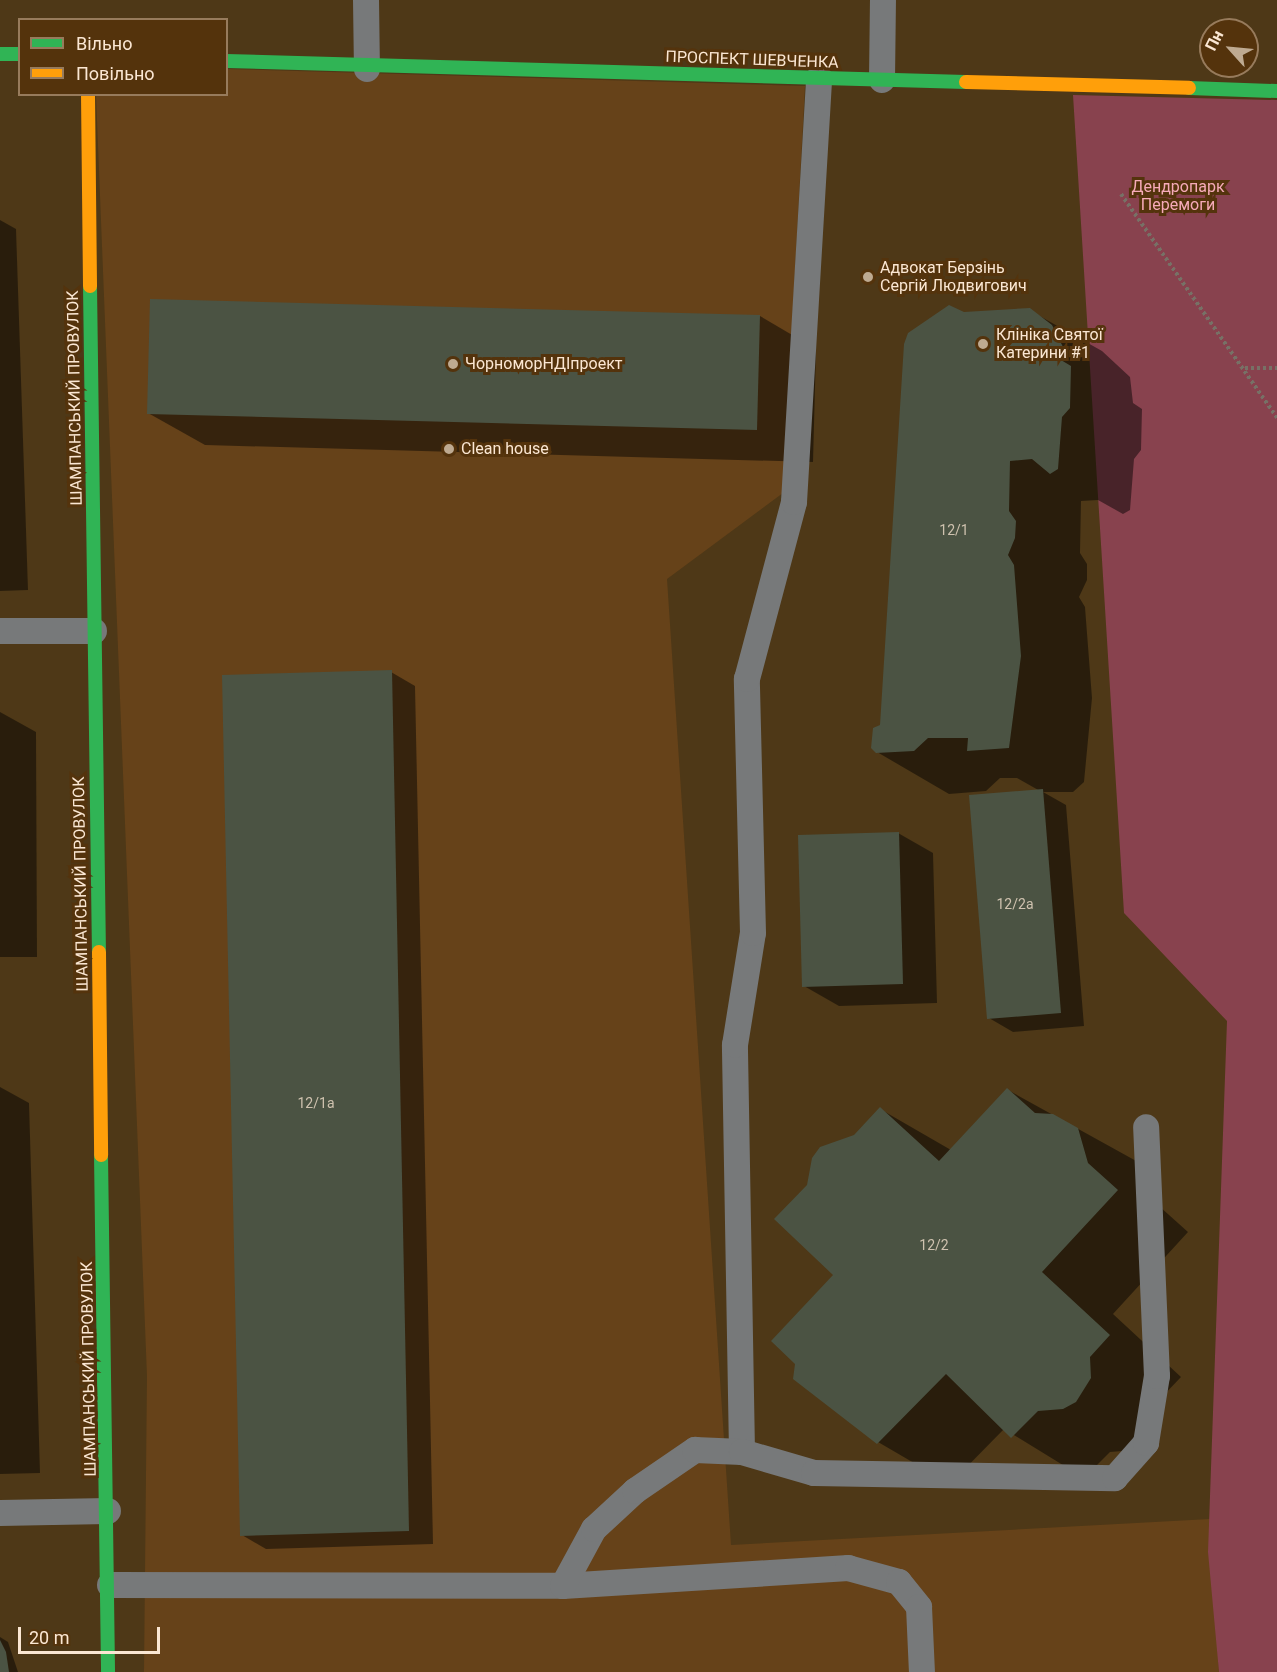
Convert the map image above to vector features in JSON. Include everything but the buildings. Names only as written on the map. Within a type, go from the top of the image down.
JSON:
[{"type":"street","points":[[0,54],[18,54]]},
{"type":"street","name":"ПРОСПЕКТ ШЕВЧЕНКА","points":[[228,61],[367,69],[819,78],[1277,91]]},
{"type":"street","name":"ШАМПАНСЬКИЙ ПРОВУЛОК","points":[[88,96],[94,631],[110,1585],[108,1672]]},
{"type":"lane","points":[[366,0],[367,69]]},
{"type":"lane","points":[[882,80],[883,0]]},
{"type":"lane","points":[[742,1452],[735,1045],[753,933],[747,679],[794,502],[819,78]]},
{"type":"lane","points":[[0,631],[94,631]]},
{"type":"lane","points":[[563,1586],[594,1529],[635,1491],[695,1450],[742,1452],[814,1473],[1115,1478],[1146,1443],[1157,1376],[1146,1127]]},
{"type":"lane","points":[[0,1513],[108,1511]]},
{"type":"lane","points":[[110,1585],[563,1586],[848,1568],[899,1582],[919,1607],[922,1672]]},
{"type":"path","points":[[1121,194],[1245,368],[1277,418]]},
{"type":"path","points":[[1245,368],[1277,368]]},
{"type":"shaded area","points":[[228,69],[805,86],[783,493],[667,579],[731,1545],[1210,1519],[1219,1672],[144,1672],[147,1376],[96,96],[228,96]]},
{"type":"green space","name":"Дендропарк Перемоги","points":[[1073,95],[1277,100],[1277,1672],[1219,1672],[1208,1552],[1227,1021],[1124,913]]},
{"type":"traffic: fast","points":[[0,54],[18,54]]},
{"type":"traffic: fast","points":[[228,61],[966,82]]},
{"type":"traffic: fast","points":[[1189,88],[1277,91]]},
{"type":"traffic: fast","points":[[90,286],[99,952]]},
{"type":"traffic: fast","points":[[101,1155],[108,1672]]},
{"type":"traffic: slow","points":[[966,82],[1189,88]]},
{"type":"traffic: slow","points":[[88,96],[90,286]]},
{"type":"traffic: slow","points":[[99,952],[101,1155]]},
{"type":"place","name":"Адвокат Берзінь Сергій Людвигович","points":[[868,277]]},
{"type":"place","name":"Клініка Святої Катерини #1","points":[[983,344]]},
{"type":"place","name":"ЧорноморНДІпроект","points":[[453,364]]},
{"type":"place","name":"Clean house","points":[[449,449]]}]
